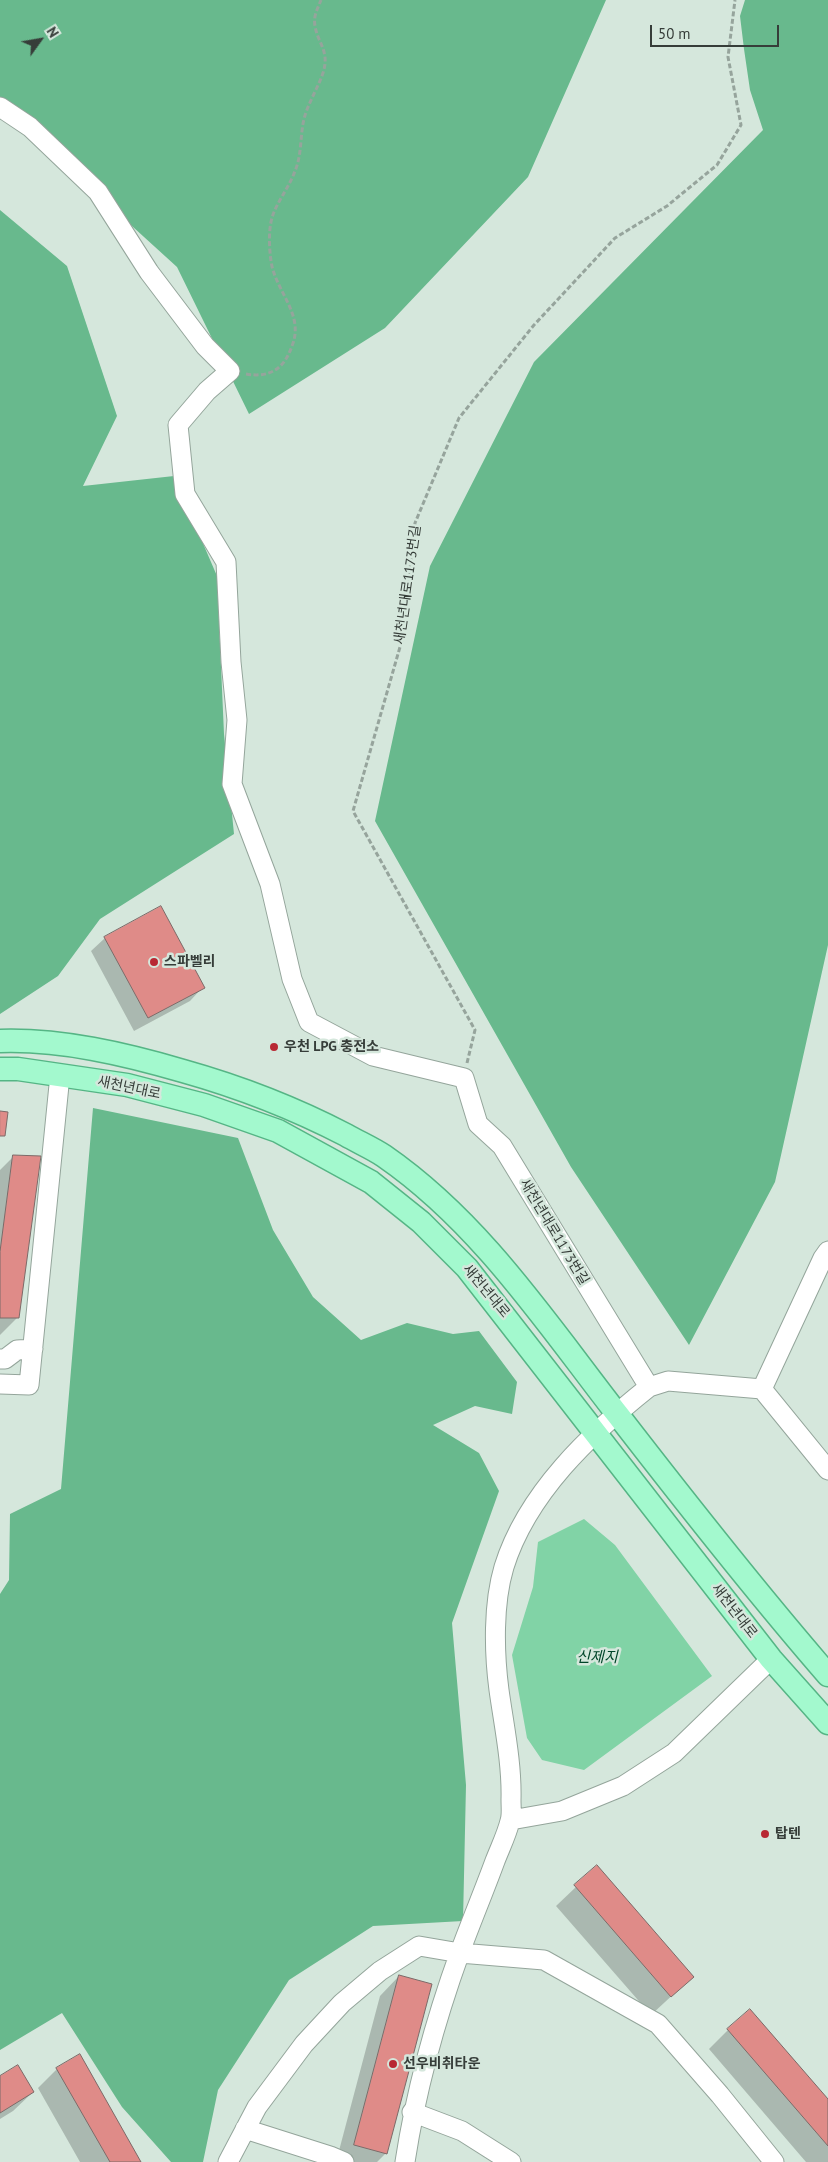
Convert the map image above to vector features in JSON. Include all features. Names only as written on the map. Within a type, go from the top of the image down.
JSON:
[{"type":"main road","name":"새천년대로","points":[[0,1041],[15,1040],[67,1046],[141,1059],[222,1082],[305,1114],[383,1156],[434,1196],[488,1249],[769,1607],[828,1675]]},
{"type":"main road","name":"새천년대로","points":[[0,1068],[127,1085],[204,1105],[278,1131],[370,1182],[421,1222],[467,1268],[771,1659],[828,1723]]},
{"type":"main road","points":[[539,1359],[562,1341]]},
{"type":"main road","points":[[672,1532],[695,1514]]},
{"type":"street","points":[[0,107],[30,127],[98,192],[149,272],[205,346],[230,372],[207,392],[178,425],[185,494],[226,562],[231,662],[237,720],[232,784],[270,884],[292,979],[309,1022],[373,1056],[464,1078]]},
{"type":"street","points":[[0,1384],[29,1385],[60,1076]]},
{"type":"street","name":"새천년대로1173번길","points":[[464,1078],[478,1124],[502,1146],[648,1387]]},
{"type":"street","points":[[762,1389],[828,1251]]},
{"type":"street","points":[[0,1359],[5,1359],[17,1350],[33,1349]]},
{"type":"street","points":[[405,2162],[412,2112],[429,2044],[460,1953],[511,1820],[512,1778],[497,1674],[496,1613],[498,1590],[504,1566],[517,1536],[535,1504],[560,1471],[617,1413],[648,1387],[668,1381],[762,1389],[828,1470]]},
{"type":"street","points":[[511,1820],[562,1811],[623,1786],[674,1753],[771,1659]]},
{"type":"street","points":[[228,2162],[257,2107],[304,2044],[342,2002],[380,1971],[419,1946],[460,1953],[544,1960],[658,2024],[720,2095],[774,2162]]},
{"type":"street","points":[[412,2112],[462,2131],[511,2162]]},
{"type":"street","points":[[245,2130],[344,2162]]},
{"type":"path","points":[[230,372],[256,376],[276,371],[283,365],[293,345],[296,322],[276,281],[271,262],[270,238],[273,214],[296,170],[304,117],[323,73],[326,61],[324,49],[315,27],[315,16],[321,0]]},
{"type":"path","name":"새천년대로1173번길","points":[[464,1078],[475,1030],[353,811],[402,640],[415,523],[459,418],[534,325],[615,238],[667,206],[717,166],[741,125],[728,57],[735,0]]},
{"type":"shaded area","points":[[0,0],[606,0],[528,177],[385,328],[249,414],[177,267],[0,106]]},
{"type":"shaded area","points":[[745,0],[828,0],[828,945],[775,1182],[689,1345],[571,1167],[375,821],[430,566],[534,362],[763,130],[750,90],[744,49],[740,16]]},
{"type":"shaded area","points":[[0,210],[67,266],[117,416],[83,486],[174,476],[217,576],[224,734],[234,834],[100,919],[58,976],[0,1014]]},
{"type":"shaded area","points":[[93,1108],[238,1138],[273,1230],[313,1297],[361,1340],[407,1323],[453,1334],[479,1331],[517,1382],[512,1414],[475,1406],[433,1425],[479,1453],[499,1491],[452,1623],[466,1785],[463,1921],[373,1926],[289,1980],[218,2090],[203,2162],[171,2162],[122,2107],[62,2013],[0,2050],[0,1594],[9,1580],[10,1514],[61,1489]]},
{"type":"water","name":"신제지","points":[[584,1519],[615,1545],[712,1676],[584,1770],[542,1760],[527,1738],[512,1655],[533,1587],[538,1542]]},
{"type":"building","name":"스파벨리","points":[[161,906],[205,988],[148,1018],[104,937]]},
{"type":"building","points":[[0,1111],[8,1112],[5,1136],[0,1136]]},
{"type":"building","points":[[13,1155],[41,1156],[19,1318],[0,1318],[0,1252]]},
{"type":"building","points":[[597,1865],[694,1977],[671,1997],[574,1885]]},
{"type":"building","name":"선우비취타운","points":[[399,1975],[432,1984],[387,2154],[354,2145]]},
{"type":"building","points":[[750,2009],[828,2099],[828,2146],[727,2029]]},
{"type":"building","points":[[80,2054],[141,2162],[110,2162],[56,2068]]},
{"type":"building","points":[[18,2065],[34,2092],[0,2113],[0,2076]]},
{"type":"place","name":"스파벨리","points":[[154,962]]},
{"type":"place","name":"우천 LPG 충전소","points":[[274,1047]]},
{"type":"place","name":"탑텐","points":[[765,1834]]},
{"type":"place","name":"선우비취타운","points":[[393,2064]]}]
